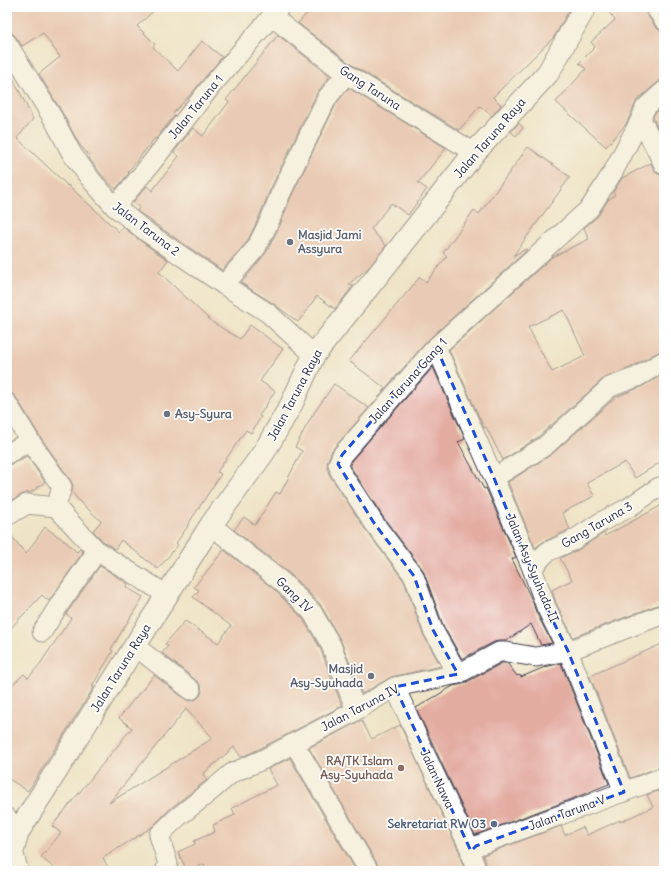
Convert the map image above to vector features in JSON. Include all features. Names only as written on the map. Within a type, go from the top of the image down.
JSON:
[{"type":"street","name":"Jalan Taruna Raya","points":[[17,871],[12,853],[12,825],[135,646],[211,524],[264,452],[291,405],[314,354],[475,152],[548,73],[585,7]]},
{"type":"street","points":[[655,7],[664,20]]},
{"type":"street","name":"Gang Taruna","points":[[275,12],[346,74],[475,152]]},
{"type":"street","name":"Jalan Taruna 1","points":[[115,208],[213,84],[275,12]]},
{"type":"street","name":"Jalan Taruna 2","points":[[7,43],[54,120],[72,154],[115,208],[224,286],[268,313],[314,354]]},
{"type":"street","points":[[224,286],[256,248],[327,98],[346,74]]},
{"type":"street","name":"Jalan Taruna Gang 1","points":[[458,674],[433,630],[414,576],[374,523],[340,471],[338,464],[342,455],[436,347],[590,208],[613,172],[641,120],[645,108],[664,91]]},
{"type":"street","points":[[641,120],[664,165]]},
{"type":"street","name":"Jalan Asy Syuhada II","points":[[436,347],[494,478],[532,568],[546,607],[568,651],[624,792]]},
{"type":"street","points":[[494,478],[545,446],[610,387],[637,377],[664,361]]},
{"type":"street","points":[[7,403],[30,441],[62,487],[56,506]]},
{"type":"street","points":[[7,454],[30,441]]},
{"type":"street","name":"Gang Taruna 3","points":[[532,568],[547,552],[572,541],[601,522],[628,508],[659,487],[664,487]]},
{"type":"street","points":[[7,516],[27,504],[56,506],[97,551],[167,595]]},
{"type":"street","name":"Gang IV","points":[[211,524],[282,582],[312,612],[331,645],[356,710]]},
{"type":"street","points":[[42,632],[97,551]]},
{"type":"street","name":"Jalan Taruna IV","points":[[165,871],[168,864],[159,835],[178,817],[232,773],[262,760],[356,710],[395,687],[458,674],[499,652],[536,657],[568,651],[664,614]]},
{"type":"street","points":[[135,646],[191,690]]},
{"type":"street","name":"Jalan Nawa","points":[[395,687],[471,851],[471,856],[477,871]]},
{"type":"street","points":[[294,743],[369,871]]},
{"type":"street","name":"Jalan Taruna V","points":[[471,851],[476,846],[664,777]]},
{"type":"highlighted area","points":[[436,347],[494,478],[546,607],[568,651],[624,792],[476,846],[471,851],[395,687],[458,674],[433,630],[414,576],[374,523],[338,464],[342,455]]},
{"type":"building","points":[[7,7],[158,7],[137,26],[155,44],[153,47],[178,71],[202,41],[222,57],[173,113],[175,115],[156,139],[155,138],[116,189],[101,174],[79,144],[39,74],[60,57],[43,33],[22,46],[13,34],[7,32]]},
{"type":"building","points":[[313,7],[571,7],[554,37],[493,97],[501,105],[492,116],[480,106],[459,130],[352,65],[298,23]]},
{"type":"building","points":[[605,7],[644,7],[646,13],[655,26],[659,30],[664,31],[664,80],[661,80],[637,100],[626,124],[606,147],[556,102],[586,69],[579,63],[595,47],[591,42],[615,20]]},
{"type":"building","points":[[278,35],[330,76],[317,93],[270,190],[247,242],[222,270],[137,211],[140,207],[133,202],[147,186],[152,191],[179,156],[174,152],[193,128],[203,136],[229,102],[226,100]]},
{"type":"building","points":[[7,66],[33,119],[17,138],[67,186],[68,185],[119,232],[123,227],[168,260],[159,272],[212,322],[240,339],[250,325],[283,349],[260,381],[275,391],[259,416],[261,417],[251,433],[246,430],[217,472],[221,474],[176,543],[178,545],[158,569],[121,540],[115,549],[104,542],[93,531],[101,521],[79,501],[72,492],[73,486],[71,481],[39,435],[16,397],[7,392]]},
{"type":"building","points":[[349,88],[446,148],[418,183],[427,189],[408,215],[391,203],[371,229],[386,246],[370,266],[349,284],[353,286],[335,309],[317,296],[298,322],[274,304],[241,283],[266,253],[280,225],[290,199],[336,104]]},
{"type":"building","points":[[664,106],[664,140],[653,118],[654,114]]},
{"type":"building","points":[[519,123],[523,128],[516,136],[511,132]]},
{"type":"building","points":[[528,147],[570,177],[513,256],[526,249],[527,250],[429,339],[382,392],[385,388],[349,361],[420,277],[426,282],[447,256],[443,253],[474,210],[479,214]]},
{"type":"building","points":[[651,163],[654,170],[658,174],[664,176],[664,350],[632,367],[603,379],[538,437],[503,460],[486,427],[484,428],[449,350],[552,257],[589,239],[584,228],[598,216],[608,200],[615,195],[613,192],[622,178]],"holes":[[[564,310],[585,356],[552,372],[528,327]]]},
{"type":"building","points":[[433,367],[465,439],[458,442],[484,489],[486,488],[516,557],[512,559],[552,643],[541,645],[531,624],[506,641],[494,642],[462,659],[443,625],[423,570],[383,517],[350,466],[351,461]]},
{"type":"building","points":[[664,374],[664,460],[635,478],[625,462],[587,483],[594,496],[562,513],[570,529],[543,542],[535,548],[508,482],[552,454],[616,397],[641,387]]},
{"type":"building","points":[[334,384],[369,408],[332,450],[327,467],[329,474],[365,529],[404,581],[423,634],[441,666],[391,677],[362,694],[341,641],[320,604],[289,573],[234,530],[244,517],[255,525],[276,492],[280,494],[302,451],[295,447],[312,416]]},
{"type":"building","points":[[27,456],[45,482],[30,493],[28,492],[21,495],[7,503],[7,465]]},
{"type":"building","points":[[664,504],[664,603],[573,637],[556,603],[552,590],[572,580],[560,558],[578,550],[604,533],[605,536]]},
{"type":"building","points":[[45,527],[77,552],[80,549],[83,552],[49,601],[42,595],[7,632],[7,530],[26,554]]},
{"type":"building","points":[[224,550],[275,590],[303,619],[321,650],[342,706],[241,757],[234,747],[203,774],[207,780],[171,808],[152,827],[103,858],[110,871],[57,871],[41,857],[61,833],[52,826],[132,728],[119,718],[139,693],[154,675],[189,701],[195,700],[202,692],[201,686],[198,682],[162,653],[168,646],[165,644],[185,621],[218,643],[231,626],[193,597],[199,590],[194,587]],"holes":[[[186,709],[213,738],[109,803]]]},
{"type":"building","points":[[100,566],[128,584],[126,587],[143,597],[111,649],[113,651],[92,686],[94,687],[28,791],[7,778],[7,690],[24,674],[28,678],[40,664],[71,618],[66,614]]},
{"type":"building","points":[[664,643],[664,766],[630,778],[590,676]]},
{"type":"building","points":[[502,663],[507,663],[517,676],[520,675],[521,677],[545,667],[561,663],[609,784],[475,835],[416,708],[453,686],[463,684]]},
{"type":"building","points":[[361,720],[372,739],[400,725],[460,853],[465,871],[380,871],[378,865],[309,748]]},
{"type":"building","points":[[290,758],[356,871],[207,871],[204,864],[187,871],[178,852],[195,844],[194,841],[215,832],[213,825],[235,815],[232,808],[277,785],[268,769]]},
{"type":"building","points":[[664,789],[664,871],[488,871],[483,855],[561,826],[565,835],[583,827],[587,835],[653,807],[647,795]]},
{"type":"place","name":"Masjid Jami Assyura","points":[[290,242]]},
{"type":"place","name":"Asy-Syura","points":[[167,414]]},
{"type":"place","name":"Masjid Asy-Syuhada","points":[[371,676]]},
{"type":"place","name":"RA/TK Islam Asy-Syuhada","points":[[401,768]]},
{"type":"place","name":"Sekretariat RW 03","points":[[494,824]]}]
